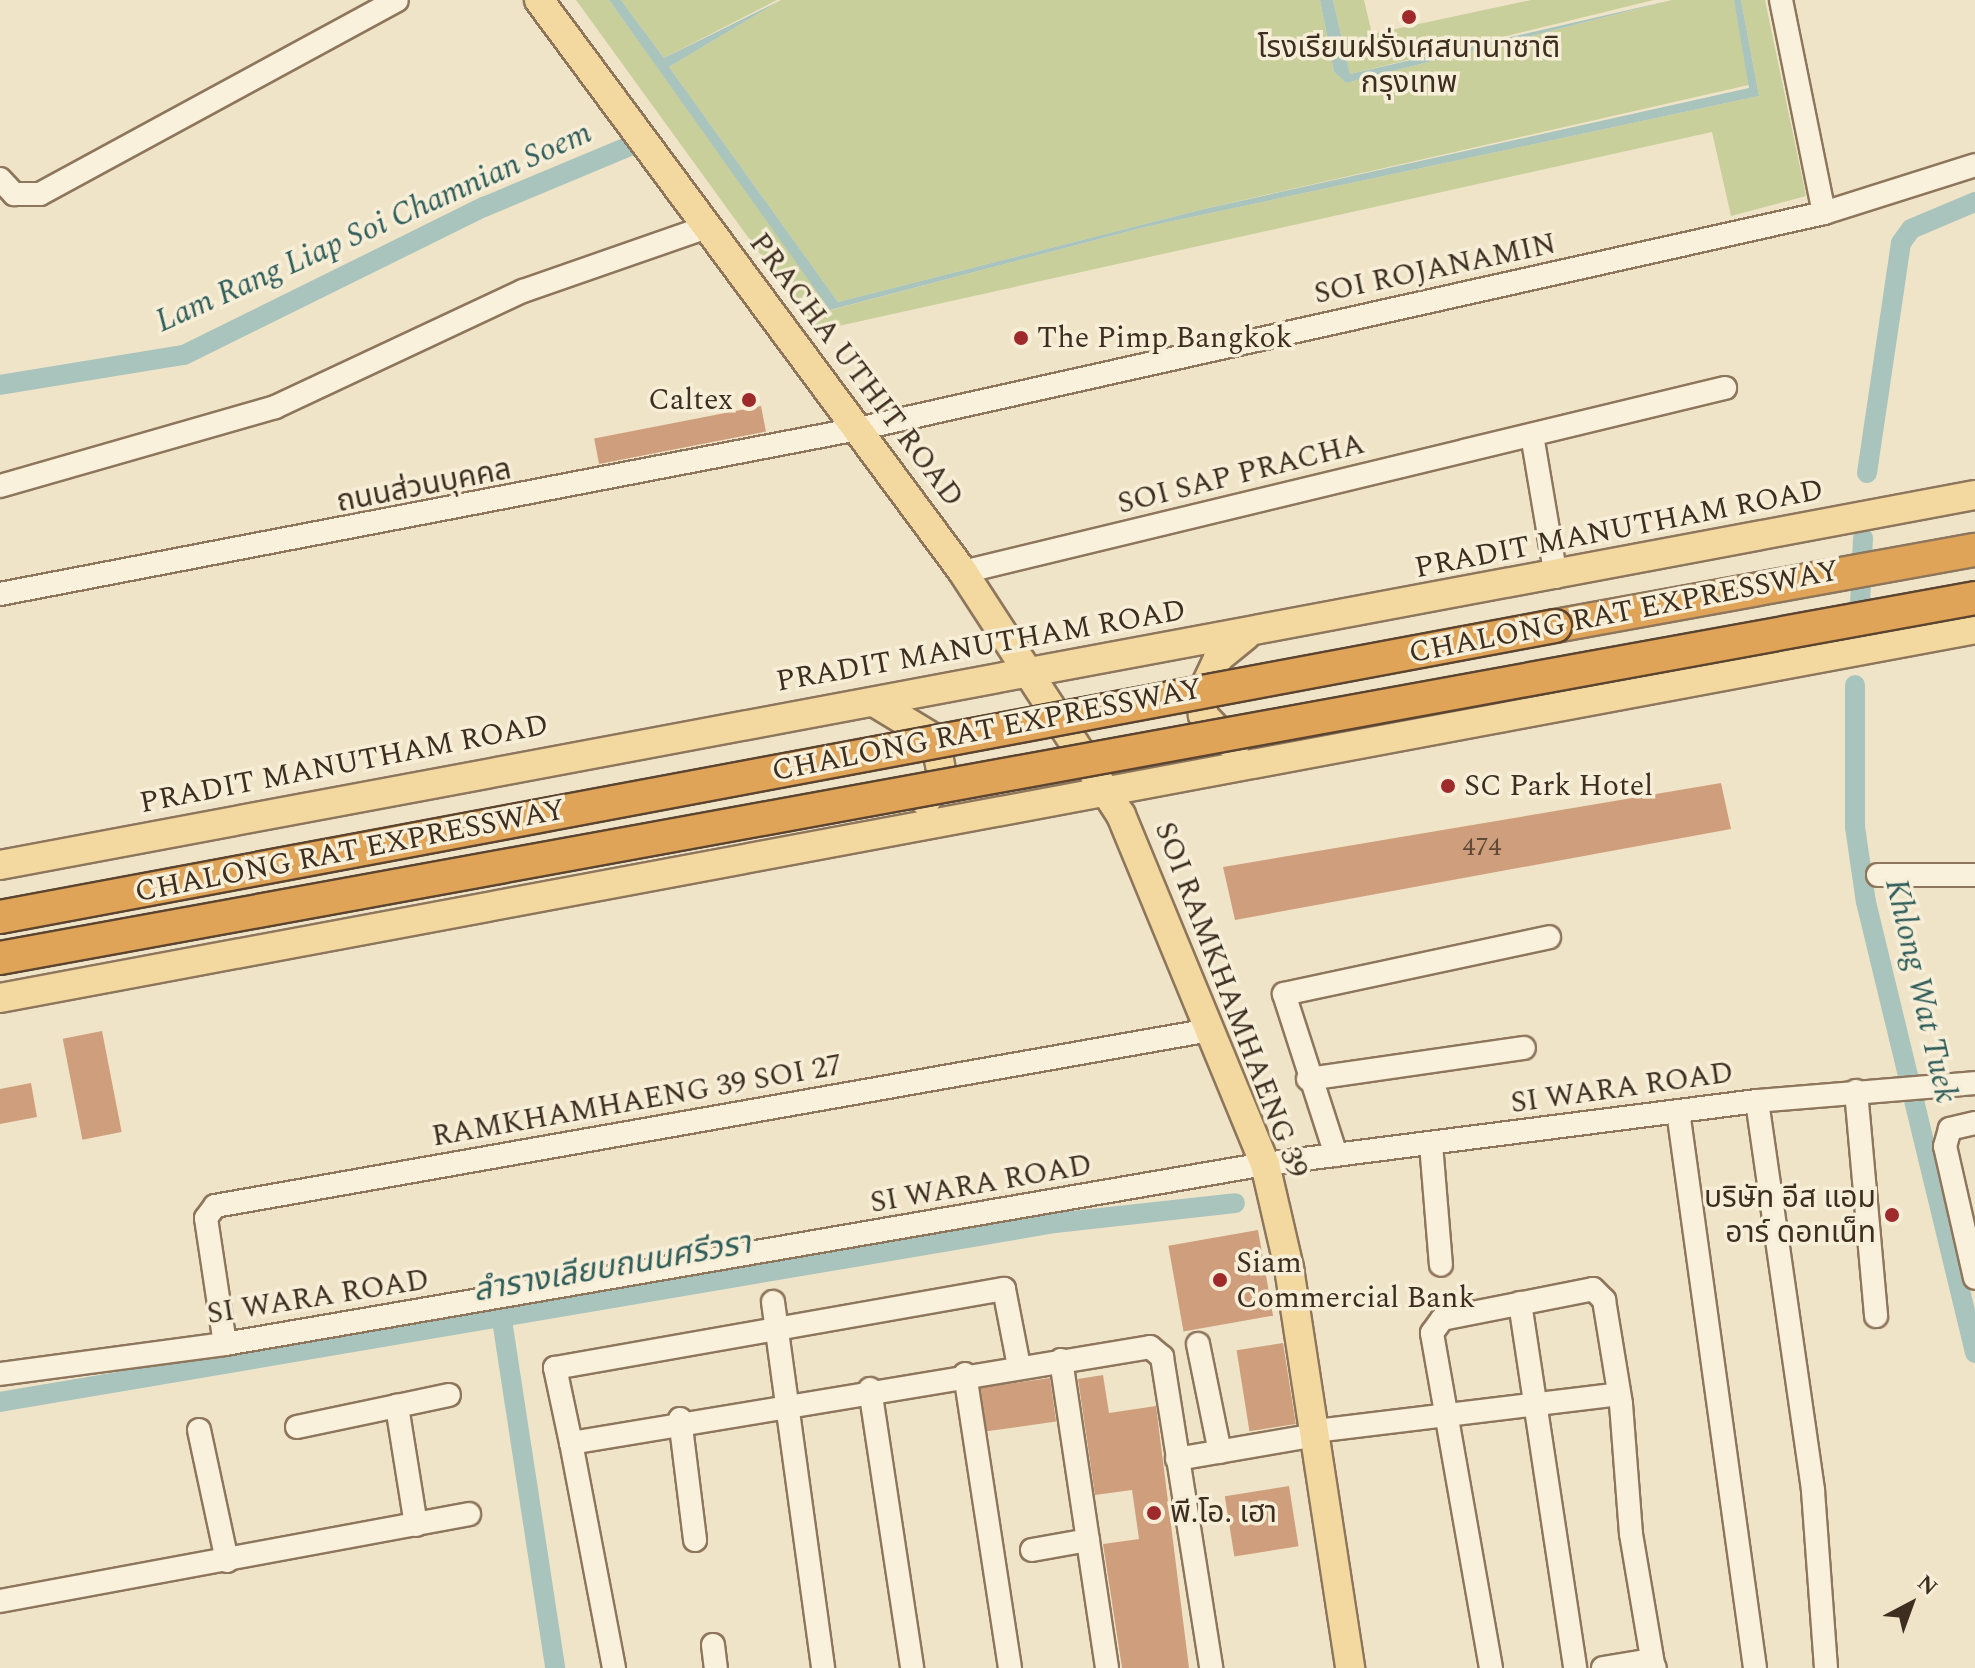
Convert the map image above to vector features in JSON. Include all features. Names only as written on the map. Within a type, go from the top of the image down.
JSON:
[{"type":"highway","name":"CHALONG RAT EXPRESSWAY","points":[[0,917],[1975,550]]},
{"type":"highway","name":"CHALONG RAT EXPRESSWAY","points":[[0,958],[1975,598]]},
{"type":"main road","name":"PRACHA UTHIT ROAD","points":[[539,0],[963,572],[1033,671],[1105,789]]},
{"type":"main road","name":"PRADIT MANUTHAM ROAD","points":[[0,865],[1033,671],[1556,577],[1975,495]]},
{"type":"main road","points":[[0,998],[899,824],[1281,760],[1975,629]]},
{"type":"main road","points":[[1250,632],[1208,675],[1203,715],[1238,749],[1281,760]]},
{"type":"main road","points":[[874,702],[935,739],[942,775],[923,808],[899,824]]},
{"type":"main road","name":"SOI RAMKHAMHAENG 39","points":[[1105,789],[1265,1164],[1316,1433],[1350,1668]]},
{"type":"street","points":[[0,179],[14,194],[40,194],[397,0]]},
{"type":"street","points":[[1781,0],[1824,213]]},
{"type":"street","name":"SOI ROJANAMIN","points":[[858,429],[1824,213],[1975,165]]},
{"type":"street","points":[[0,486],[275,407],[523,291],[707,227]]},
{"type":"street","name":"SOI SAP PRACHA","points":[[963,572],[1725,388]]},
{"type":"street","name":"ถนนส่วนบุคคล","points":[[0,594],[858,429]]},
{"type":"street","points":[[1532,435],[1556,577]]},
{"type":"street","points":[[1878,875],[1975,875]]},
{"type":"street","points":[[1336,1155],[1282,1006],[1294,987],[1549,937]]},
{"type":"street","name":"RAMKHAMHAENG 39 SOI 27","points":[[225,1344],[206,1218],[215,1206],[1210,1030]]},
{"type":"street","points":[[1308,1079],[1524,1048]]},
{"type":"street","name":"SI WARA ROAD","points":[[0,1374],[225,1344],[1265,1164],[1757,1101],[1908,1086],[1975,1083]]},
{"type":"street","points":[[1856,1091],[1876,1316]]},
{"type":"street","points":[[1757,1101],[1813,1491],[1826,1668]]},
{"type":"street","points":[[1678,1111],[1755,1668]]},
{"type":"street","points":[[1974,1270],[1945,1146],[1950,1129],[1975,1123]]},
{"type":"street","points":[[1431,1144],[1441,1265]]},
{"type":"street","points":[[614,1668],[555,1368],[1004,1289],[1019,1366]]},
{"type":"street","points":[[1491,1668],[1448,1414],[1437,1326],[1442,1319],[1593,1289],[1604,1300],[1654,1666],[1603,1668]]},
{"type":"street","points":[[773,1302],[823,1668]]},
{"type":"street","points":[[1520,1303],[1575,1668]]},
{"type":"street","points":[[1198,1344],[1220,1452]]},
{"type":"street","points":[[571,1443],[680,1419],[1019,1366],[1158,1350],[1211,1668]]},
{"type":"street","points":[[1061,1360],[1107,1668]]},
{"type":"street","points":[[965,1374],[1010,1668]]},
{"type":"street","points":[[870,1389],[912,1668]]},
{"type":"street","points":[[1177,1459],[1316,1433],[1619,1394]]},
{"type":"street","points":[[297,1427],[449,1395]]},
{"type":"street","points":[[397,1406],[416,1525]]},
{"type":"street","points":[[680,1419],[695,1540]]},
{"type":"street","points":[[199,1430],[227,1561]]},
{"type":"street","points":[[0,1601],[469,1514]]},
{"type":"street","points":[[1032,1550],[1088,1540]]},
{"type":"street","points":[[713,1645],[716,1668]]},
{"type":"green space","points":[[576,0],[609,0],[831,310],[1145,227],[1759,96],[1741,0],[1765,0],[1806,196],[1731,216],[1712,132],[816,331]]},
{"type":"green space","points":[[621,0],[777,0],[664,58]]},
{"type":"green space","points":[[781,0],[1320,0],[1334,72],[1346,83],[1672,0],[1734,0],[1753,84],[1204,209],[838,302],[669,67]]},
{"type":"green space","points":[[1333,0],[1364,0],[1372,34],[1531,0],[1654,0],[1350,74]]},
{"type":"water","points":[[609,0],[621,0],[664,58],[781,0],[669,67],[838,302],[1204,209],[1749,88],[1734,0],[1741,0],[1759,96],[1145,227],[830,310]]},
{"type":"water","points":[[1320,0],[1333,0],[1350,74],[1672,0],[1346,83],[1334,72]]},
{"type":"building","points":[[761,406],[766,432],[599,464],[594,438]]},
{"type":"building","name":"SC Park Hotel","points":[[1721,783],[1731,829],[1235,920],[1223,867]]},
{"type":"building","points":[[102,1031],[122,1132],[82,1140],[63,1039]]},
{"type":"building","points":[[31,1083],[37,1117],[0,1124],[0,1089]]},
{"type":"building","name":"Siam Commercial Bank","points":[[1258,1230],[1273,1316],[1183,1331],[1168,1246]]},
{"type":"building","points":[[1283,1343],[1296,1424],[1249,1431],[1237,1350]]},
{"type":"building","points":[[1103,1375],[1109,1413],[1156,1406],[1189,1668],[1122,1668],[1103,1544],[1139,1539],[1132,1490],[1095,1495],[1078,1379]]},
{"type":"building","points":[[1050,1378],[1056,1422],[987,1431],[981,1388]]},
{"type":"building","points":[[1289,1486],[1299,1546],[1234,1556],[1225,1496]]},
{"type":"waterway","name":"Lam Rang Liap Soi Chamnian Soem","points":[[0,385],[184,355],[484,207],[630,146]]},
{"type":"waterway","name":"Khlong Wat Tuek","points":[[1867,473],[1901,243],[1911,229],[1975,202]]},
{"type":"waterway","name":"Khlong Wat Tuek","points":[[1859,626],[1863,538]]},
{"type":"waterway","name":"Khlong Wat Tuek","points":[[1855,685],[1855,827],[1866,902],[1975,1353]]},
{"type":"waterway","name":"ลำรางเลียบถนนศรีวรา","points":[[0,1402],[1055,1223],[1235,1203]]},
{"type":"waterway","points":[[502,1320],[555,1668]]},
{"type":"place","name":"โรงเรียนฝรั่งเศสนานาชาติ กรุงเทพ","points":[[1409,17]]},
{"type":"place","name":"The Pimp Bangkok","points":[[1021,338]]},
{"type":"place","name":"Caltex","points":[[749,400]]},
{"type":"place","name":"SC Park Hotel","points":[[1448,786]]},
{"type":"place","name":"บริษัท อีส แอม อาร์ ดอทเน็ท","points":[[1892,1215]]},
{"type":"place","name":"Siam Commercial Bank","points":[[1220,1280]]},
{"type":"place","name":"พี.โอ. เฮา","points":[[1154,1513]]}]
